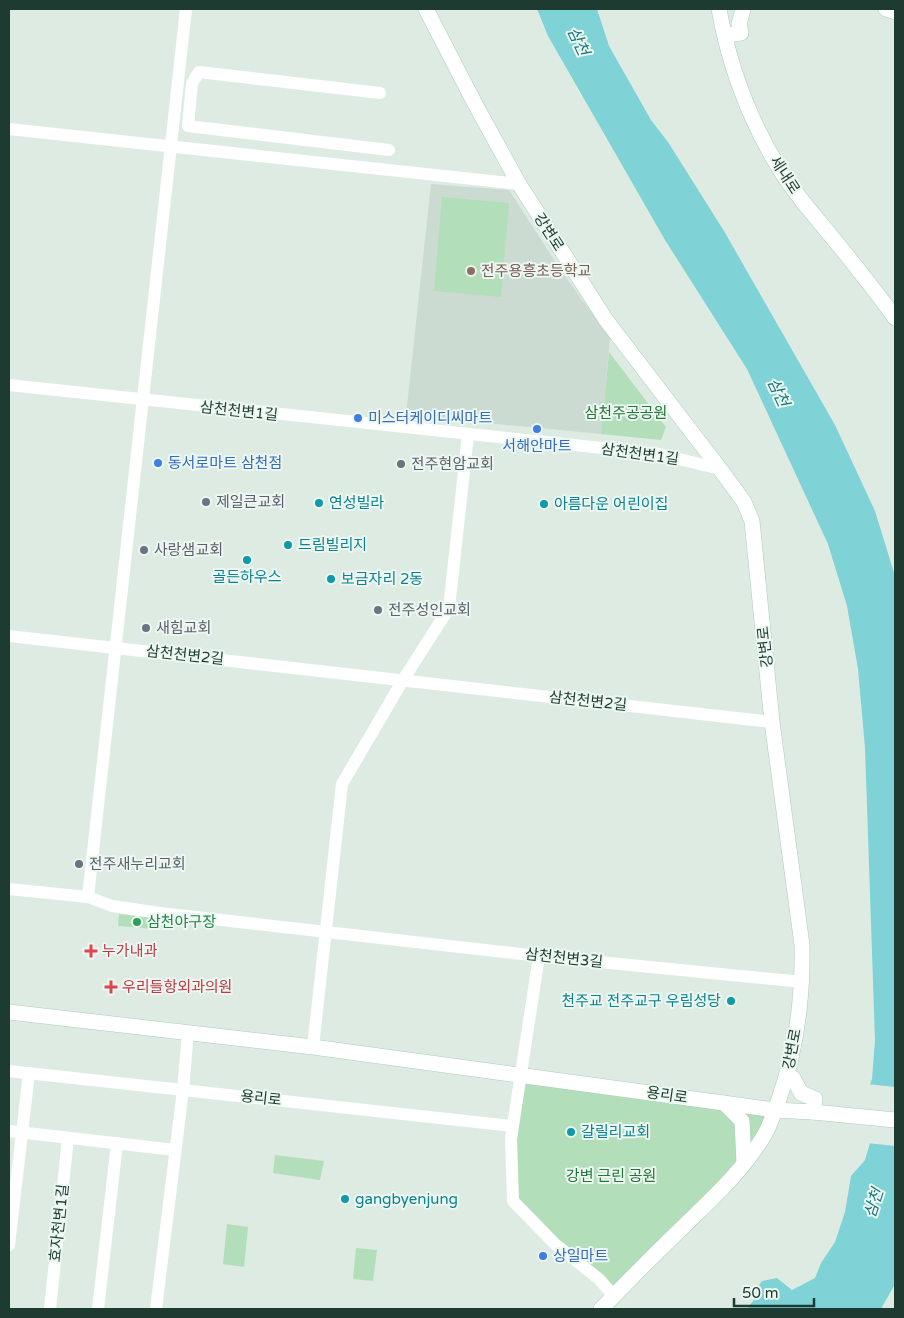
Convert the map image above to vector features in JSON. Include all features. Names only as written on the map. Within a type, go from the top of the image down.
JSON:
[{"type":"street","points":[[88,897],[186,9]]},
{"type":"street","name":"강변로","points":[[426,9],[519,184],[606,320],[744,502],[752,521],[772,722],[802,945],[803,982],[790,1077],[778,1110],[744,1163],[717,1193],[601,1309]]},
{"type":"street","name":"세내로","points":[[719,9],[733,70],[753,119],[779,168],[796,194],[868,280],[895,318]]},
{"type":"street","points":[[725,35],[741,33],[739,24],[743,9]]},
{"type":"street","points":[[886,9],[895,12]]},
{"type":"street","points":[[380,93],[199,72],[192,82],[188,126],[389,150]]},
{"type":"street","points":[[9,129],[519,184]]},
{"type":"street","name":"삼천천변1길","points":[[9,385],[143,401],[659,454],[720,469]]},
{"type":"street","points":[[313,1047],[342,784],[403,680],[449,608],[468,434]]},
{"type":"street","name":"삼천천변2길","points":[[9,636],[772,722]]},
{"type":"street","name":"삼천천변3길","points":[[9,889],[88,897],[112,906],[151,912],[538,956],[803,982]]},
{"type":"street","points":[[538,956],[511,1139],[513,1201],[555,1244],[599,1279],[614,1296]]},
{"type":"street","name":"용리로","points":[[9,1012],[313,1047],[778,1110],[895,1120]]},
{"type":"street","points":[[156,1309],[183,1090],[188,1032]]},
{"type":"street","name":"용리로","points":[[9,1071],[513,1126]]},
{"type":"street","points":[[9,1245],[29,1073]]},
{"type":"street","points":[[790,1077],[801,1093],[815,1099],[813,1112]]},
{"type":"street","points":[[724,1103],[742,1121],[744,1163]]},
{"type":"street","points":[[9,1131],[175,1150]]},
{"type":"street","name":"효자천변1길","points":[[50,1309],[68,1138]]},
{"type":"street","points":[[98,1309],[117,1143]]},
{"type":"shaded area","points":[[431,184],[509,190],[562,272],[610,338],[601,434],[406,415]]},
{"type":"green space","points":[[442,197],[509,203],[501,297],[434,291]]},
{"type":"green space","name":"삼천주공공원","points":[[609,352],[666,427],[661,440],[601,434]]},
{"type":"green space","name":"삼천야구장","points":[[119,914],[155,918],[154,929],[118,926]]},
{"type":"green space","name":"강변 근린 공원","points":[[521,1075],[775,1110],[765,1133],[614,1296],[513,1201]]},
{"type":"green space","points":[[275,1155],[324,1161],[320,1180],[273,1173]]},
{"type":"green space","points":[[227,1224],[248,1227],[244,1267],[223,1264]]},
{"type":"green space","points":[[356,1248],[377,1250],[373,1281],[353,1279]]},
{"type":"water","name":"삼천","points":[[537,9],[597,9],[609,46],[651,120],[668,142],[724,231],[835,425],[875,511],[895,576],[895,1284],[881,1309],[747,1309],[762,1289],[759,1285],[762,1281],[777,1278],[792,1290],[815,1278],[821,1263],[835,1242],[845,1212],[851,1176],[865,1160],[870,1143],[858,1117],[872,1079],[875,1040],[865,748],[858,669],[847,606],[828,544],[747,369],[665,240],[548,36]]},
{"type":"pier","points":[[867,1084],[895,1087],[895,1146],[867,1143],[856,1117]]},
{"type":"place","name":"전주용흥초등학교","points":[[471,271]]},
{"type":"place","name":"미스터케이디씨마트","points":[[358,418]]},
{"type":"place","name":"서해안마트","points":[[537,429]]},
{"type":"place","name":"동서로마트 삼천점","points":[[158,463]]},
{"type":"place","name":"전주현암교회","points":[[401,464]]},
{"type":"place","name":"제일큰교회","points":[[206,502]]},
{"type":"place","name":"연성빌라","points":[[319,503]]},
{"type":"place","name":"아름다운 어린이집","points":[[544,504]]},
{"type":"place","name":"드림빌리지","points":[[288,545]]},
{"type":"place","name":"사랑샘교회","points":[[144,550]]},
{"type":"place","name":"골든하우스","points":[[247,560]]},
{"type":"place","name":"보금자리 2동","points":[[331,579]]},
{"type":"place","name":"전주성인교회","points":[[378,610]]},
{"type":"place","name":"새힘교회","points":[[146,628]]},
{"type":"place","name":"전주새누리교회","points":[[79,864]]},
{"type":"place","name":"삼천야구장","points":[[137,922]]},
{"type":"place","name":"누가내과","points":[[91,951]]},
{"type":"place","name":"우리들항외과의원","points":[[111,987]]},
{"type":"place","name":"천주교 전주교구 우림성당","points":[[731,1001]]},
{"type":"place","name":"갈릴리교회","points":[[571,1132]]},
{"type":"place","name":"gangbyenjung","points":[[345,1199]]},
{"type":"place","name":"상일마트","points":[[543,1256]]}]
